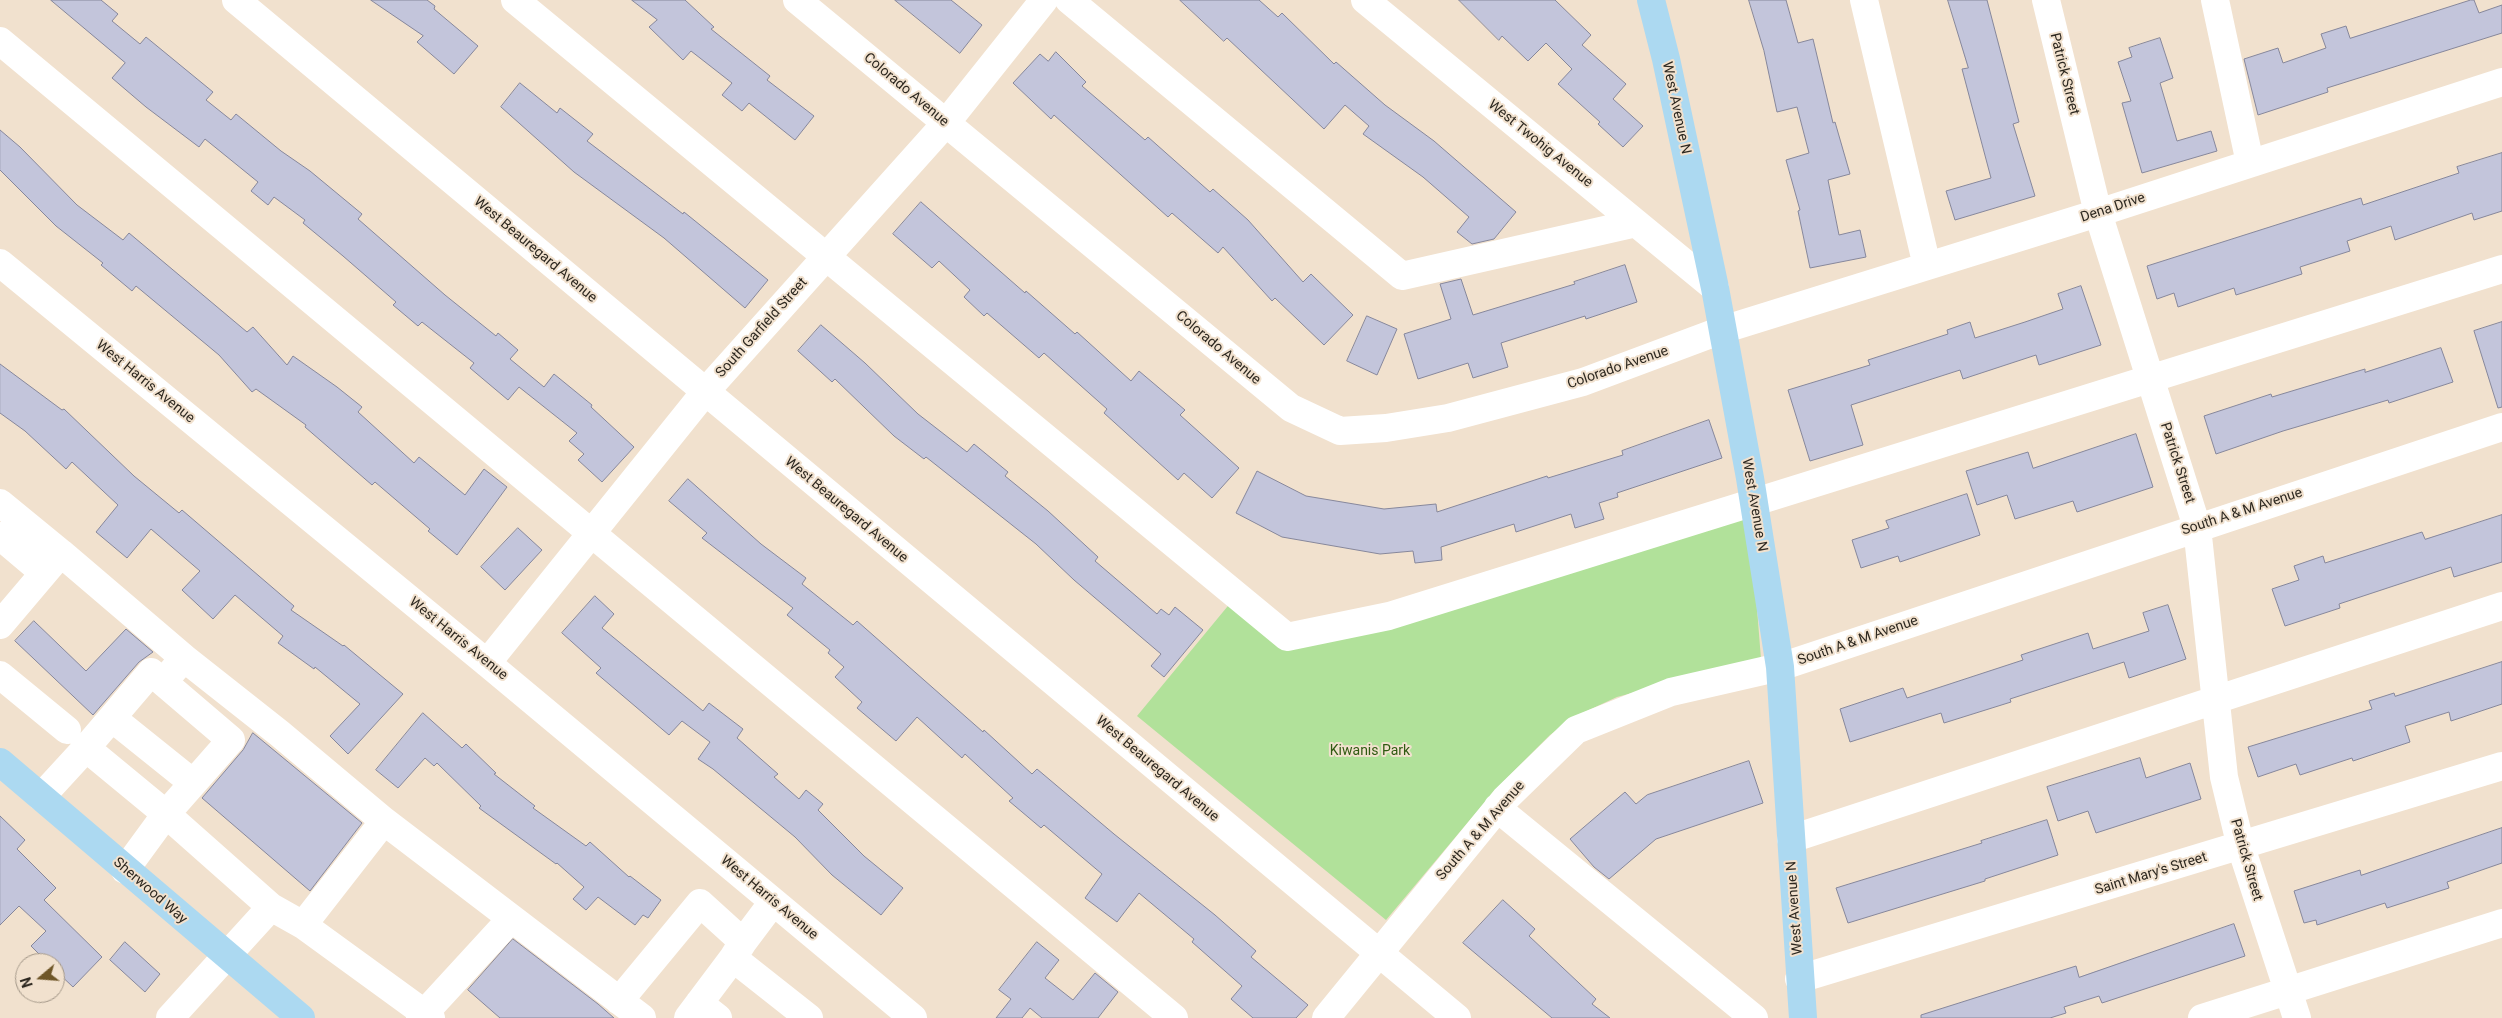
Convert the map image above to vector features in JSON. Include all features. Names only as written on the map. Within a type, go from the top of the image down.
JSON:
[{"type":"main road","name":"West Avenue N","points":[[1649,2],[1715,288],[1754,503],[1780,667],[1803,1018]]},
{"type":"main road","name":"Sherwood Way","points":[[0,762],[301,1018]]},
{"type":"street","name":"West Beauregard Avenue","points":[[236,0],[1457,1018]]},
{"type":"street","points":[[515,0],[1287,637],[1389,616],[2502,269]]},
{"type":"street","name":"Colorado Avenue","points":[[797,0],[1290,408],[1340,431],[1386,428],[1448,418],[1583,382],[1722,330]]},
{"type":"street","name":"South Garfield Street","points":[[487,663],[705,392],[946,122],[1044,0]]},
{"type":"street","points":[[1069,0],[1402,276],[1636,224]]},
{"type":"street","name":"West Twohig Avenue","points":[[1365,0],[1715,288]]},
{"type":"street","points":[[1864,0],[1927,266]]},
{"type":"street","name":"Patrick Street","points":[[2046,0],[2098,213],[2197,527],[2224,777],[2241,847],[2297,1018]]},
{"type":"street","points":[[2215,0],[2250,163]]},
{"type":"street","points":[[0,41],[1174,1018]]},
{"type":"street","name":"Dena Drive","points":[[1722,330],[2098,213],[2502,82]]},
{"type":"street","name":"West Harris Avenue","points":[[0,263],[487,663],[913,1018]]},
{"type":"street","name":"South A & M Avenue","points":[[1326,1018],[1497,808],[1576,730],[1671,692],[1780,667],[2502,427]]},
{"type":"street","points":[[0,503],[53,563]]},
{"type":"street","points":[[0,536],[53,563],[184,658],[279,733],[384,821],[464,881],[510,920],[642,1018]]},
{"type":"street","points":[[0,625],[53,563]]},
{"type":"street","points":[[1791,839],[2502,606]]},
{"type":"street","points":[[163,682],[184,658]]},
{"type":"street","points":[[40,797],[76,739],[112,718],[151,672],[231,740],[166,814],[125,870]]},
{"type":"street","points":[[0,675],[166,814],[271,907],[303,925],[425,1016],[510,920]]},
{"type":"street","points":[[112,718],[193,783]]},
{"type":"street","name":"Saint Mary's Street","points":[[1800,979],[2241,847],[2502,766]]},
{"type":"street","points":[[1497,808],[1754,1018]]},
{"type":"street","points":[[303,925],[384,821]]},
{"type":"street","points":[[702,1013],[738,950],[773,902]]},
{"type":"street","points":[[619,1001],[700,903],[738,950],[809,1018]]},
{"type":"street","points":[[170,1018],[271,907]]},
{"type":"street","points":[[2202,1018],[2502,923]]},
{"type":"green space","name":"Kiwanis Park","points":[[1749,508],[1761,659],[1617,697],[1576,716],[1550,735],[1495,790],[1386,920],[1137,716],[1232,601],[1288,645]]},
{"type":"building","points":[[51,0],[101,0],[118,14],[112,21],[140,44],[146,37],[213,92],[206,100],[231,120],[236,114],[281,151],[310,171],[362,214],[358,219],[445,295],[496,336],[498,333],[518,350],[510,359],[544,387],[554,374],[592,405],[591,407],[634,447],[602,482],[578,460],[584,454],[569,441],[577,433],[519,387],[508,400],[470,368],[474,363],[422,322],[418,326],[393,305],[396,302],[303,223],[305,220],[274,197],[268,205],[251,191],[258,182],[205,139],[199,147],[146,107],[112,78],[125,63]]},
{"type":"building","points":[[371,0],[427,0],[435,6],[434,9],[478,46],[454,74],[417,42],[423,36]]},
{"type":"building","points":[[632,0],[685,0],[714,27],[711,29],[770,76],[767,80],[814,116],[795,140],[749,103],[742,111],[722,95],[732,83],[691,51],[683,60],[649,27],[657,20]]},
{"type":"building","points":[[895,0],[951,0],[982,25],[960,53]]},
{"type":"building","points":[[1180,0],[1259,0],[1278,17],[1282,13],[1334,64],[1336,62],[1385,105],[1434,141],[1516,212],[1494,239],[1472,244],[1457,232],[1469,217],[1423,177],[1363,134],[1369,126],[1345,105],[1324,129],[1227,38],[1224,41]]},
{"type":"building","points":[[1459,0],[1555,0],[1591,35],[1582,45],[1626,84],[1613,99],[1643,126],[1623,147],[1598,124],[1600,122],[1558,84],[1572,69],[1546,43],[1528,61],[1502,36],[1499,40]]},
{"type":"building","points":[[1749,0],[1786,0],[1798,43],[1813,39],[1833,123],[1835,122],[1850,174],[1828,180],[1839,235],[1860,230],[1866,257],[1810,268],[1798,211],[1800,210],[1786,160],[1809,153],[1797,107],[1777,112],[1764,51]]},
{"type":"building","points":[[1948,0],[1987,0],[2019,122],[2013,124],[2035,196],[1955,220],[1946,191],[1991,178],[1962,69],[1968,68]]},
{"type":"building","points":[[2474,0],[2479,13],[2502,5],[2502,33],[2327,88],[2328,92],[2258,115],[2244,59],[2278,48],[2283,63],[2326,48],[2321,34],[2346,26],[2350,38]]},
{"type":"building","points":[[2160,38],[2173,78],[2160,83],[2177,141],[2211,131],[2217,151],[2142,173],[2122,103],[2131,101],[2118,62],[2132,57],[2129,48]]},
{"type":"building","points":[[1056,52],[1086,82],[1082,86],[1145,140],[1148,137],[1210,192],[1213,189],[1248,220],[1303,282],[1311,274],[1353,315],[1324,345],[1275,298],[1272,301],[1223,247],[1218,253],[1172,213],[1168,217],[1054,115],[1051,119],[1013,83],[1040,54],[1048,61]]},
{"type":"building","points":[[520,83],[557,113],[560,108],[593,134],[587,141],[683,214],[684,212],[768,280],[745,308],[664,238],[574,172],[501,107]]},
{"type":"building","points":[[0,130],[20,147],[77,205],[123,240],[129,233],[247,332],[253,327],[287,365],[293,356],[362,407],[358,412],[414,463],[419,457],[465,495],[484,469],[507,487],[457,555],[375,482],[372,485],[305,427],[306,425],[256,389],[252,392],[219,355],[136,286],[132,291],[101,265],[103,263],[56,226],[0,170]]},
{"type":"building","points":[[2502,153],[2502,211],[2474,220],[2472,213],[2395,240],[2391,226],[2347,241],[2350,251],[2300,267],[2302,274],[2236,295],[2234,288],[2178,307],[2174,293],[2157,299],[2147,266],[2361,198],[2363,205],[2459,173],[2457,167]]},
{"type":"building","points":[[921,202],[1025,293],[1026,291],[1075,334],[1077,332],[1131,381],[1139,371],[1185,410],[1180,415],[1239,468],[1212,498],[1184,473],[1178,480],[1104,413],[1107,409],[1044,353],[1039,358],[987,313],[984,316],[964,297],[970,290],[939,261],[932,268],[893,234]]},
{"type":"building","points":[[1625,265],[1637,302],[1586,319],[1585,316],[1501,343],[1508,367],[1473,378],[1468,363],[1418,379],[1404,334],[1451,319],[1440,284],[1461,279],[1473,315],[1575,284],[1574,282]]},
{"type":"building","points":[[2081,286],[2101,345],[2039,365],[2036,355],[1963,379],[1960,370],[1851,405],[1863,445],[1810,461],[1788,390],[1870,365],[1868,360],[1948,334],[1947,330],[1970,322],[1975,338],[2063,309],[2058,294]]},
{"type":"building","points":[[1367,316],[1397,329],[1377,375],[1347,361]]},
{"type":"building","points":[[2502,322],[2502,407],[2498,408],[2474,331]]},
{"type":"building","points":[[821,325],[865,363],[918,414],[967,452],[974,444],[1008,472],[1005,476],[1048,511],[1098,557],[1095,561],[1157,614],[1161,609],[1169,615],[1175,607],[1203,630],[1164,677],[1151,666],[1161,654],[1074,580],[1036,544],[926,457],[924,459],[894,436],[835,379],[832,382],[798,351]]},
{"type":"building","points":[[2441,348],[2453,382],[2389,403],[2388,400],[2283,431],[2216,454],[2204,416],[2271,394],[2272,397],[2365,369],[2365,372]]},
{"type":"building","points":[[0,364],[62,410],[64,409],[134,476],[179,513],[182,510],[294,606],[291,610],[344,645],[403,694],[348,754],[330,736],[360,704],[315,667],[314,669],[278,643],[283,636],[235,595],[213,619],[182,590],[200,571],[151,529],[127,558],[96,532],[118,505],[72,462],[66,469],[25,431],[0,413]]},
{"type":"building","points":[[1709,420],[1722,458],[1617,493],[1618,497],[1599,503],[1604,519],[1575,528],[1571,514],[1516,532],[1514,524],[1441,547],[1442,560],[1415,563],[1413,551],[1380,554],[1282,537],[1236,513],[1257,471],[1306,496],[1384,509],[1436,504],[1437,512],[1547,476],[1548,478],[1623,455],[1622,451]]},
{"type":"building","points":[[2136,434],[2153,487],[2077,512],[2073,501],[2015,519],[2007,495],[1977,505],[1966,471],[2028,452],[2033,468]]},
{"type":"building","points":[[688,479],[761,544],[806,578],[802,584],[853,625],[857,621],[983,732],[984,730],[1032,774],[1037,769],[1215,915],[1256,951],[1251,957],[1308,1005],[1296,1018],[1253,1018],[1231,999],[1242,986],[1192,942],[1194,939],[1139,893],[1117,922],[1085,898],[1102,874],[1044,825],[1041,828],[1009,801],[1013,798],[965,754],[962,758],[917,717],[896,741],[857,708],[862,702],[835,677],[844,667],[828,653],[830,650],[787,615],[793,608],[702,538],[707,533],[669,501]]},
{"type":"building","points":[[1967,494],[1980,535],[1900,562],[1898,556],[1861,568],[1852,540],[1889,528],[1886,521]]},
{"type":"building","points":[[2502,515],[2502,562],[2454,577],[2451,567],[2339,604],[2340,608],[2285,626],[2272,589],[2299,580],[2294,566],[2323,556],[2325,563],[2422,532],[2425,539]]},
{"type":"building","points":[[518,528],[542,550],[505,590],[481,567]]},
{"type":"building","points":[[595,596],[614,614],[602,628],[703,711],[709,703],[743,729],[737,738],[778,774],[774,777],[799,799],[806,790],[823,804],[818,810],[864,856],[903,888],[881,915],[832,875],[795,837],[713,769],[698,759],[710,742],[682,721],[669,735],[596,673],[601,668],[562,633]]},
{"type":"building","points":[[2168,605],[2186,659],[2129,678],[2124,662],[2010,699],[2011,702],[1944,723],[1941,713],[1850,742],[1840,709],[1903,688],[1907,698],[2023,660],[2021,655],[2088,633],[2093,649],[2149,631],[2143,613]]},
{"type":"building","points":[[34,621],[86,671],[126,629],[153,652],[139,662],[93,715],[15,641]]},
{"type":"building","points":[[2502,662],[2502,704],[2451,721],[2449,712],[2405,726],[2410,742],[2353,761],[2352,758],[2300,775],[2296,764],[2258,777],[2248,747],[2372,709],[2369,701],[2394,693],[2395,696]]},
{"type":"building","points":[[423,713],[462,748],[466,744],[496,773],[494,774],[535,806],[533,808],[586,846],[590,842],[629,877],[661,900],[648,918],[643,915],[635,925],[598,897],[586,910],[573,899],[584,887],[557,863],[479,808],[481,806],[437,763],[434,766],[425,758],[398,788],[376,770]]},
{"type":"building","points":[[253,733],[362,823],[310,891],[202,798],[243,750]]},
{"type":"building","points":[[2140,758],[2146,778],[2190,763],[2201,799],[2096,833],[2088,811],[2058,821],[2047,787]]},
{"type":"building","points":[[1749,761],[1763,803],[1656,839],[1609,879],[1594,867],[1570,839],[1625,792],[1636,804],[1647,795]]},
{"type":"building","points":[[0,816],[25,840],[17,849],[56,888],[44,900],[102,957],[73,987],[65,979],[65,953],[38,953],[31,946],[46,931],[19,906],[0,925]]},
{"type":"building","points":[[2047,820],[2058,855],[1985,879],[1985,881],[1848,923],[1836,888],[1982,843],[1981,841]]},
{"type":"building","points":[[2502,828],[2502,863],[2447,882],[2449,888],[2387,908],[2385,903],[2317,925],[2316,920],[2304,923],[2294,891],[2360,870],[2361,875]]},
{"type":"building","points":[[1503,900],[1535,929],[1529,936],[1596,999],[1592,1004],[1610,1018],[1552,1018],[1463,943]]},
{"type":"building","points":[[2234,924],[2245,956],[2102,1003],[2099,996],[2064,1007],[2066,1013],[2050,1018],[1921,1018],[1921,1015],[2076,966],[2079,977]]},
{"type":"building","points":[[513,939],[614,1018],[500,1018],[468,990]]},
{"type":"building","points":[[125,942],[160,974],[145,992],[110,960]]},
{"type":"building","points":[[1037,942],[1059,960],[1045,978],[1073,1000],[1095,973],[1118,992],[1098,1018],[1042,1018],[1030,1008],[1022,1018],[996,1018],[1011,999],[999,990]]}]
